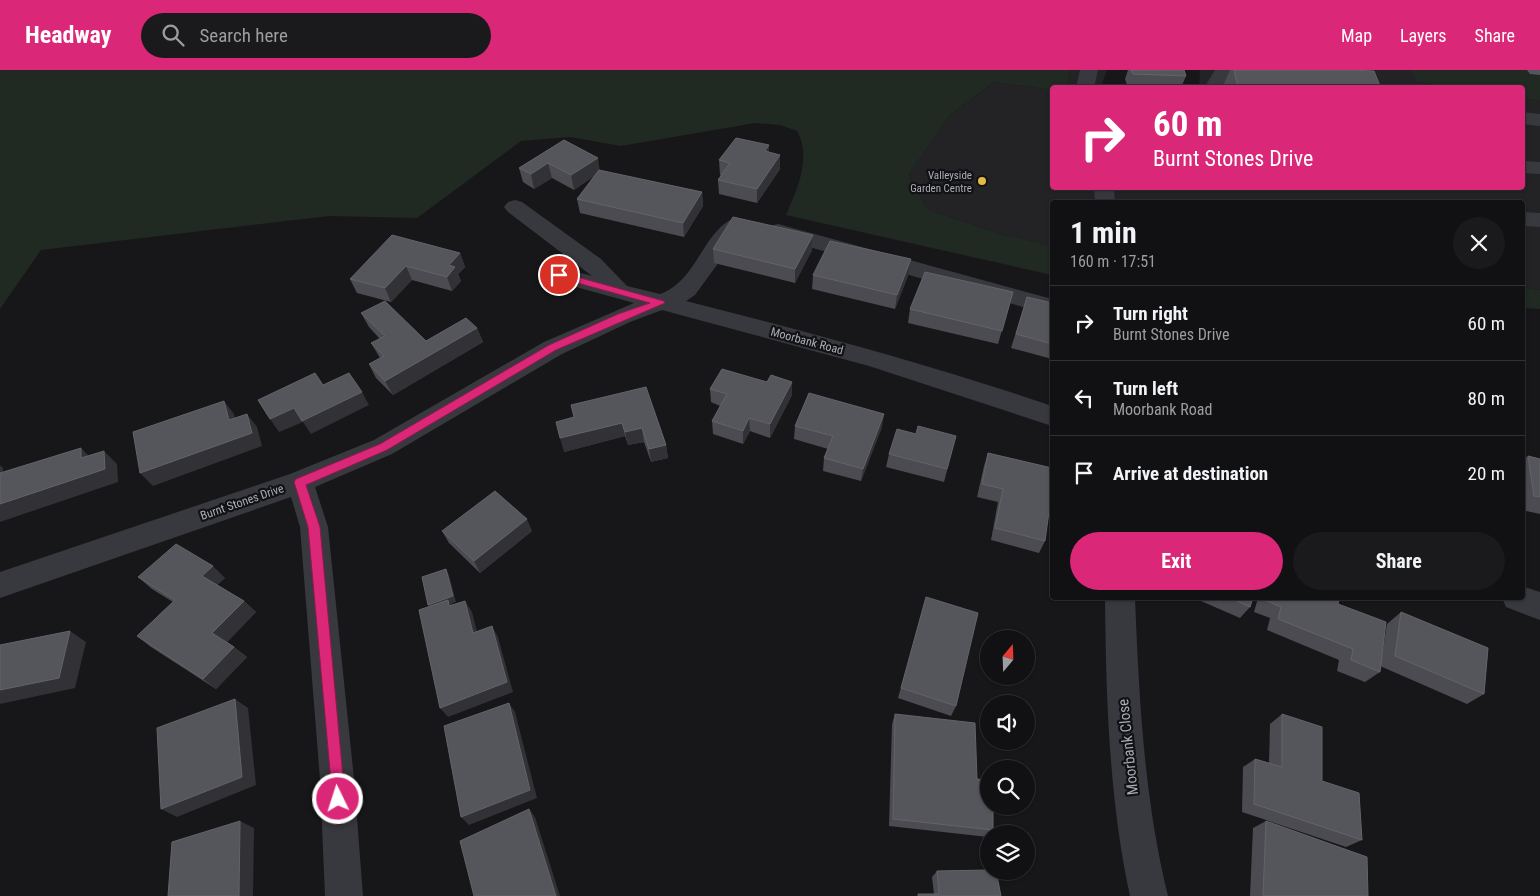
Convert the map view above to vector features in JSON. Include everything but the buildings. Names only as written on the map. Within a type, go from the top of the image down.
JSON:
[{"type":"street","points":[[1086,85],[1089,70]]},
{"type":"street","points":[[1215,85],[1224,70]]},
{"type":"street","points":[[1525,118],[1540,120]]},
{"type":"street","points":[[1525,166],[1540,168]]},
{"type":"street","points":[[515,207],[593,264],[620,292]]},
{"type":"street","points":[[1525,219],[1540,220]]},
{"type":"street","name":"Burnt Stones Drive","points":[[0,585],[300,482],[384,447],[553,348],[622,316],[675,297],[687,289],[727,235],[737,226],[755,224],[1050,306]]},
{"type":"street","name":"Moorbank Road","points":[[559,275],[889,363],[980,390],[1050,415]]},
{"type":"street","points":[[300,482],[314,527],[337,780],[344,896]]},
{"type":"street","name":"Moorbank Close","points":[[1120,600],[1123,712],[1143,870],[1149,896]]},
{"type":"street","points":[[1523,600],[1540,606]]},
{"type":"shaded area","points":[[0,70],[1070,70],[1067,85],[1050,85],[1050,90],[994,82],[950,115],[908,175],[927,209],[1001,234],[1050,246],[1050,275],[786,215],[801,173],[803,152],[801,141],[797,131],[780,125],[755,123],[621,146],[570,137],[521,141],[417,218],[329,216],[41,250],[0,309]]},
{"type":"shaded area","points":[[1070,70],[1107,70],[1102,85],[1068,85]]},
{"type":"shaded area","points":[[1200,70],[1409,70],[1420,82],[1441,85],[1199,85]]},
{"type":"shaded area","points":[[1409,70],[1540,70],[1540,101],[1525,98],[1525,85],[1441,85],[1419,82]]},
{"type":"shaded area","name":"Valleyside Garden Centre","points":[[994,82],[1050,90],[1050,190],[1525,190],[1525,98],[1540,101],[1540,290],[1525,288],[1525,200],[1050,200],[1050,246],[1001,234],[927,209],[908,175],[950,115]]},
{"type":"shaded area","points":[[1525,288],[1540,290],[1540,309],[1525,308]]},
{"type":"place","name":"Valleyside Garden Centre","points":[[982,181]]},
{"type":"route","points":[[338,799],[314,527],[300,482],[334,470],[384,447],[553,348],[622,316],[661,303],[559,275]]}]
